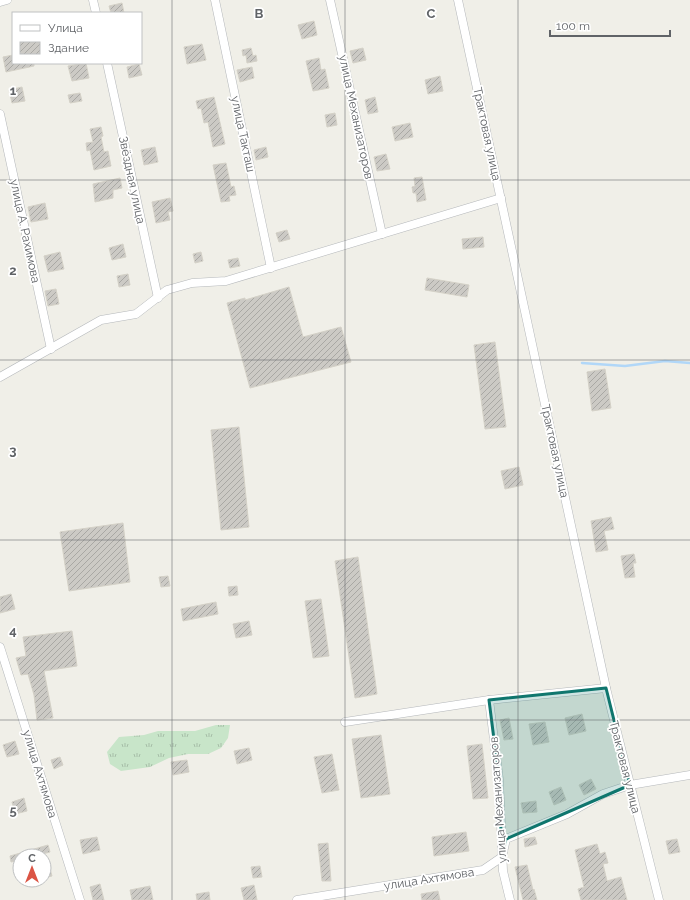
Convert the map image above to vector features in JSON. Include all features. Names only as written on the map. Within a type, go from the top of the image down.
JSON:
[{"type":"street","points":[[0,2],[7,0]]},
{"type":"street","points":[[93,0],[96,12]]},
{"type":"street","name":"улица Такташ","points":[[215,0],[272,268]]},
{"type":"street","name":"улица Механизаторов","points":[[330,0],[382,234]]},
{"type":"street","name":"Трактовая улица","points":[[458,0],[606,688],[659,900]]},
{"type":"street","name":"Звёздная улица","points":[[106,64],[158,298]]},
{"type":"street","name":"улица А. Рахимова","points":[[0,114],[51,348]]},
{"type":"street","points":[[0,377],[101,320],[136,314],[167,290],[192,283],[226,281],[501,198]]},
{"type":"street","name":"улица Ахтямова","points":[[1,652],[80,900]]},
{"type":"street","points":[[345,722],[489,700],[606,688]]},
{"type":"street","name":"улица Механизаторов","points":[[489,700],[499,779],[502,857],[510,900]]},
{"type":"street","points":[[502,857],[506,840],[567,814],[603,794],[630,785],[690,775]]},
{"type":"street","name":"улица Ахтямова","points":[[297,900],[483,870],[502,857]]},
{"type":"highlighted area","points":[[606,688],[630,785],[506,839],[502,857],[499,779],[489,700]]},
{"type":"green space","points":[[216,725],[230,725],[228,738],[221,748],[208,754],[188,754],[169,758],[150,767],[121,771],[110,764],[107,752],[119,737],[144,735],[158,731],[195,731]]},
{"type":"building","points":[[122,3],[124,12],[111,12],[109,6]]},
{"type":"building","points":[[314,21],[317,35],[302,39],[298,25]]},
{"type":"building","points":[[202,44],[206,60],[187,64],[184,47]]},
{"type":"building","points":[[251,48],[253,56],[256,55],[257,61],[247,63],[246,55],[243,56],[242,50]]},
{"type":"building","points":[[363,48],[366,60],[353,63],[350,51]]},
{"type":"building","points":[[12,55],[12,64],[34,64],[34,66],[6,72],[3,57]]},
{"type":"building","points":[[319,58],[321,70],[325,69],[329,88],[313,91],[306,61]]},
{"type":"building","points":[[86,64],[89,78],[72,81],[68,66]]},
{"type":"building","points":[[139,64],[142,75],[129,78],[127,67]]},
{"type":"building","points":[[252,67],[254,78],[240,82],[237,70]]},
{"type":"building","points":[[440,76],[443,91],[428,94],[425,80]]},
{"type":"building","points":[[22,87],[25,101],[12,103],[9,90]]},
{"type":"building","points":[[80,93],[82,101],[70,103],[68,95]]},
{"type":"building","points":[[214,97],[225,144],[213,147],[208,122],[204,123],[201,108],[198,109],[196,101]]},
{"type":"building","points":[[375,97],[378,112],[368,114],[365,100]]},
{"type":"building","points":[[335,113],[337,125],[327,127],[325,115]]},
{"type":"building","points":[[410,123],[413,137],[395,141],[392,127]]},
{"type":"building","points":[[101,127],[104,152],[108,151],[111,166],[94,170],[90,150],[87,151],[86,143],[93,142],[90,129]]},
{"type":"building","points":[[155,147],[158,162],[144,165],[141,150]]},
{"type":"building","points":[[266,147],[268,157],[256,160],[254,150]]},
{"type":"building","points":[[386,154],[390,169],[377,171],[374,157]]},
{"type":"building","points":[[226,163],[231,187],[234,186],[236,195],[229,196],[230,201],[221,202],[213,165]]},
{"type":"building","points":[[422,177],[426,200],[417,202],[416,193],[413,193],[412,187],[415,186],[414,178]]},
{"type":"building","points":[[120,178],[122,188],[113,190],[113,198],[95,202],[93,184]]},
{"type":"building","points":[[170,198],[173,211],[168,212],[170,220],[156,223],[152,202]]},
{"type":"building","points":[[45,203],[48,219],[31,222],[28,207]]},
{"type":"building","points":[[287,230],[290,239],[279,242],[276,233]]},
{"type":"building","points":[[483,237],[484,247],[463,249],[462,239]]},
{"type":"building","points":[[123,244],[126,257],[112,260],[109,248]]},
{"type":"building","points":[[60,252],[64,269],[48,272],[44,256]]},
{"type":"building","points":[[201,252],[203,261],[195,263],[193,254]]},
{"type":"building","points":[[238,258],[240,266],[230,268],[228,260]]},
{"type":"building","points":[[128,274],[130,285],[119,287],[117,276]]},
{"type":"building","points":[[427,278],[469,285],[467,297],[425,290]]},
{"type":"building","points":[[289,287],[303,337],[341,327],[351,362],[250,388],[227,303],[245,298],[245,300]]},
{"type":"building","points":[[56,289],[59,304],[48,306],[45,291]]},
{"type":"building","points":[[495,342],[506,427],[485,429],[474,345]]},
{"type":"building","points":[[605,369],[611,408],[592,411],[587,372]]},
{"type":"building","points":[[239,427],[249,527],[221,530],[211,430]]},
{"type":"building","points":[[519,467],[523,485],[505,489],[501,471]]},
{"type":"building","points":[[611,517],[614,529],[604,531],[608,550],[596,552],[591,521]]},
{"type":"building","points":[[123,523],[130,582],[69,591],[60,532]]},
{"type":"building","points":[[634,554],[636,563],[633,563],[635,577],[625,578],[621,556]]},
{"type":"building","points":[[358,557],[377,694],[355,698],[335,561]]},
{"type":"building","points":[[168,576],[170,586],[161,587],[159,577]]},
{"type":"building","points":[[237,586],[238,595],[229,596],[228,587]]},
{"type":"building","points":[[11,594],[15,609],[0,613],[0,597]]},
{"type":"building","points":[[321,599],[329,656],[313,658],[305,601]]},
{"type":"building","points":[[216,602],[218,614],[183,621],[181,609]]},
{"type":"building","points":[[249,621],[252,635],[236,638],[233,624]]},
{"type":"building","points":[[72,631],[77,666],[44,671],[53,718],[37,720],[34,695],[28,674],[21,675],[16,658],[26,656],[23,637]]},
{"type":"building","points":[[582,714],[586,731],[569,735],[565,718]]},
{"type":"building","points":[[509,718],[513,739],[504,740],[500,720]]},
{"type":"building","points":[[545,722],[549,742],[533,745],[529,724]]},
{"type":"building","points":[[381,735],[390,794],[361,798],[352,739]]},
{"type":"building","points":[[15,741],[19,754],[7,757],[3,745]]},
{"type":"building","points":[[482,744],[488,798],[473,799],[467,746]]},
{"type":"building","points":[[249,748],[252,760],[237,764],[234,751]]},
{"type":"building","points":[[332,754],[339,790],[322,793],[314,757]]},
{"type":"building","points":[[60,757],[63,765],[54,769],[51,760]]},
{"type":"building","points":[[187,760],[189,772],[173,775],[171,762]]},
{"type":"building","points":[[591,779],[596,789],[584,795],[579,785]]},
{"type":"building","points":[[561,787],[566,800],[554,805],[549,792]]},
{"type":"building","points":[[24,798],[27,811],[15,814],[12,802]]},
{"type":"building","points":[[536,801],[537,812],[523,813],[521,803]]},
{"type":"building","points":[[466,832],[469,851],[434,856],[432,837]]},
{"type":"building","points":[[97,837],[100,850],[83,854],[80,840]]},
{"type":"building","points":[[535,837],[537,844],[525,847],[524,839]]},
{"type":"building","points":[[677,839],[680,852],[669,854],[666,841]]},
{"type":"building","points":[[328,843],[331,881],[322,881],[318,844]]},
{"type":"building","points":[[597,844],[600,854],[605,852],[608,863],[603,864],[607,881],[621,877],[627,900],[581,900],[578,889],[584,887],[575,850]]},
{"type":"building","points":[[48,845],[49,848],[38,848]]},
{"type":"building","points":[[527,865],[537,900],[523,900],[515,867]]},
{"type":"building","points":[[260,866],[262,877],[253,878],[251,867]]},
{"type":"building","points":[[100,884],[104,900],[93,900],[90,887]]},
{"type":"building","points":[[254,885],[257,900],[244,900],[241,888]]},
{"type":"building","points":[[150,886],[153,900],[132,900],[130,890]]},
{"type":"building","points":[[438,891],[440,900],[422,900],[421,894]]},
{"type":"building","points":[[209,892],[210,900],[197,900],[196,894]]},
{"type":"waterway","points":[[582,363],[625,366],[665,361],[690,363]]}]
